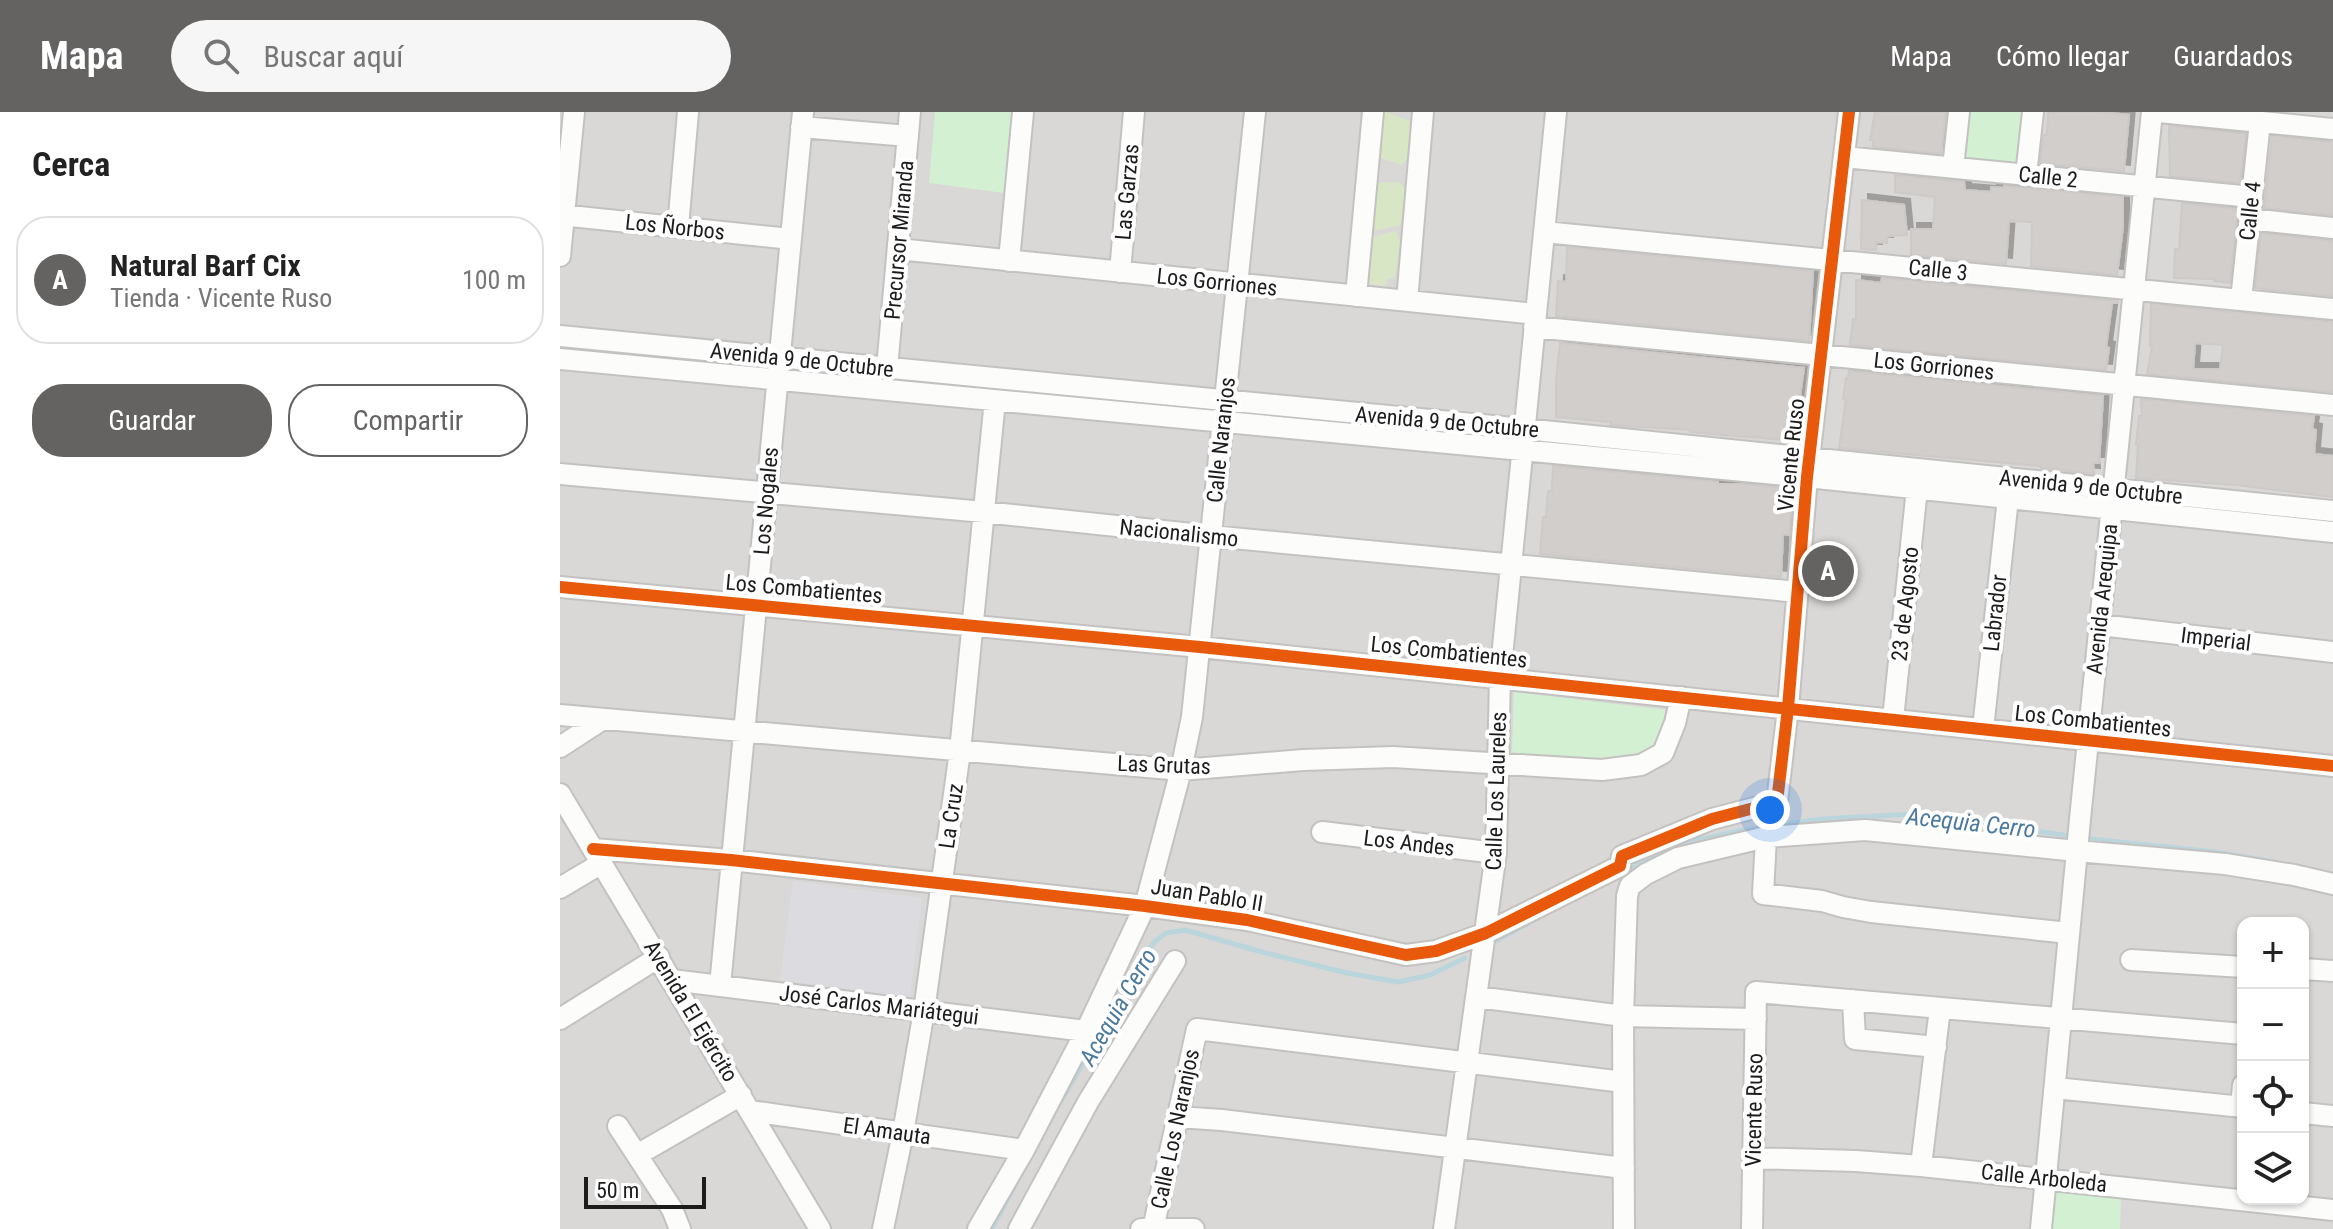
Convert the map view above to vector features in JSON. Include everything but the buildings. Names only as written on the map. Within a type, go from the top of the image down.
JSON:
[{"type":"street","points":[[560,256],[574,112]]},
{"type":"street","points":[[678,227],[688,112]]},
{"type":"street","name":"Precursor Miranda","points":[[887,368],[910,112]]},
{"type":"street","points":[[1009,261],[1023,112]]},
{"type":"street","name":"Las Garzas","points":[[1120,272],[1134,112]]},
{"type":"street","name":"Calle Naranjos","points":[[1145,906],[1192,717],[1255,112]]},
{"type":"street","points":[[1356,296],[1373,112]]},
{"type":"street","points":[[1407,301],[1423,112]]},
{"type":"street","name":"Calle Los Laureles","points":[[1444,1229],[1496,853],[1500,677],[1556,112]]},
{"type":"street","name":"Vicente Ruso","points":[[1777,802],[1808,467],[1849,112]]},
{"type":"street","points":[[1953,168],[1959,112]]},
{"type":"street","points":[[2026,175],[2033,112]]},
{"type":"street","name":"Avenida Arequipa","points":[[2041,1229],[2152,112]]},
{"type":"street","points":[[2159,112],[2333,129]]},
{"type":"street","points":[[802,120],[908,136]]},
{"type":"street","name":"Los Nogales","points":[[720,986],[802,120]]},
{"type":"street","name":"Calle 4","points":[[2241,300],[2260,122]]},
{"type":"street","name":"Calle 2","points":[[1844,157],[2252,197]]},
{"type":"street","name":"Los Ñorbos","points":[[562,215],[791,239]]},
{"type":"street","points":[[2249,219],[2333,228]]},
{"type":"street","name":"Calle 3","points":[[1544,232],[2333,309]]},
{"type":"street","name":"Los Gorriones","points":[[898,249],[1407,301],[1821,355],[2333,405]]},
{"type":"street","name":"Avenida 9 de Octubre","points":[[560,336],[995,400],[1524,429],[1808,467],[2112,499],[2333,532]]},
{"type":"street","name":"Avenida 9 de Octubre","points":[[560,359],[778,368],[887,368],[1522,450],[1808,467],[1917,488],[2008,498],[2112,499],[2333,511]]},
{"type":"street","name":"La Cruz","points":[[883,1229],[924,1011],[960,751],[995,400]]},
{"type":"street","name":"Nacionalismo","points":[[560,474],[984,512],[1798,592]]},
{"type":"street","name":"23 de Agosto","points":[[1893,719],[1917,488]]},
{"type":"street","name":"Labrador","points":[[1983,729],[2008,498]]},
{"type":"street","name":"Los Combatientes","points":[[560,587],[972,624],[1500,677],[2333,766]]},
{"type":"street","name":"Imperial","points":[[2100,625],[2333,652]]},
{"type":"street","name":"Las Grutas","points":[[560,715],[1181,770],[1303,760],[1393,757],[1602,770],[1641,765],[1663,753],[1681,697]]},
{"type":"street","points":[[560,747],[603,719]]},
{"type":"street","name":"Avenida El Ejército","points":[[560,794],[820,1229]]},
{"type":"street","name":"Juan Pablo II","points":[[597,856],[731,860],[1145,906],[1247,920],[1406,955],[1484,944],[1620,866],[1622,856],[1712,819],[1777,802]]},
{"type":"street","points":[[1624,1229],[1623,1016],[1627,896],[1630,886],[1646,874],[1678,858],[1766,837],[1884,830],[2225,864],[2333,884]]},
{"type":"street","name":"Los Andes","points":[[1322,832],[1496,853]]},
{"type":"street","points":[[1766,837],[1763,894],[1822,901],[1871,912],[2069,933]]},
{"type":"street","points":[[560,888],[597,856]]},
{"type":"street","points":[[978,1229],[1024,1150],[1086,1031],[1145,906]]},
{"type":"street","points":[[560,1019],[659,957]]},
{"type":"street","points":[[2131,960],[2237,967]]},
{"type":"street","points":[[1019,1229],[1088,1102],[1175,961]]},
{"type":"street","points":[[2309,969],[2333,971]]},
{"type":"street","name":"José Carlos Mariátegui","points":[[672,980],[1086,1031]]},
{"type":"street","name":"Vicente Ruso","points":[[1752,1229],[1756,992],[1853,1000]]},
{"type":"street","points":[[1477,997],[1623,1016],[1756,1019]]},
{"type":"street","points":[[1936,1047],[1855,1039],[1853,1000],[2237,1033]]},
{"type":"street","points":[[1921,1166],[1940,1008]]},
{"type":"street","name":"Calle Los Naranjos","points":[[1153,1229],[1197,1029],[1468,1061]]},
{"type":"street","points":[[1468,1061],[1623,1082]]},
{"type":"street","points":[[2055,1088],[2237,1106]]},
{"type":"street","points":[[637,1155],[745,1103]]},
{"type":"street","name":"El Amauta","points":[[745,1103],[903,1133],[1024,1150]]},
{"type":"street","points":[[2309,1114],[2333,1116]]},
{"type":"street","points":[[1178,1117],[1624,1168]]},
{"type":"street","points":[[618,1126],[672,1209],[680,1229]]},
{"type":"street","name":"Calle Arboleda","points":[[1754,1158],[1921,1166],[2333,1210]]},
{"type":"street","points":[[1141,1229],[1194,1229]]},
{"type":"shaded area","points":[[560,112],[2333,112],[2333,1229],[560,1229]]},
{"type":"shaded area","points":[[793,881],[922,898],[910,997],[780,980]]},
{"type":"green space","points":[[935,112],[1013,112],[1004,193],[929,183]]},
{"type":"green space","points":[[1385,112],[1410,121],[1408,158],[1401,165],[1378,157],[1380,121]]},
{"type":"green space","points":[[1965,112],[2023,112],[2018,165],[1959,159]]},
{"type":"green space","points":[[1398,182],[1405,188],[1401,225],[1375,231],[1371,220],[1374,183]]},
{"type":"green space","points":[[1396,231],[1400,243],[1395,277],[1387,279],[1386,286],[1367,284],[1369,238]]},
{"type":"green space","points":[[1514,692],[1667,710],[1655,751],[1605,760],[1542,758],[1512,752]]},
{"type":"green space","points":[[2048,1191],[2121,1195],[2120,1229],[2045,1229]]},
{"type":"waterway","name":"Acequia Cerro","points":[[1624,872],[1681,844],[1738,831],[1821,819],[1914,814],[2071,836]]},
{"type":"waterway","name":"Acequia Cerro","points":[[2081,838],[2216,852],[2274,862]]},
{"type":"waterway","name":"Acequia Cerro","points":[[1490,944],[1538,918]]},
{"type":"waterway","name":"Acequia Cerro","points":[[1058,1106],[1154,942],[1166,933],[1185,930],[1347,973],[1398,982],[1430,975],[1465,958]]},
{"type":"waterway","name":"Acequia Cerro","points":[[992,1229],[1015,1185]]},
{"type":"cycle path","points":[[593,849],[731,860],[1145,906],[1247,920],[1406,955],[1436,951],[1486,933],[1620,866],[1622,856],[1712,819],[1777,802],[1807,477],[1849,112]]},
{"type":"cycle path","points":[[560,587],[1200,647],[2333,766]]},
{"type":"place","name":"Natural Barf Cix","points":[[1828,571]]}]
